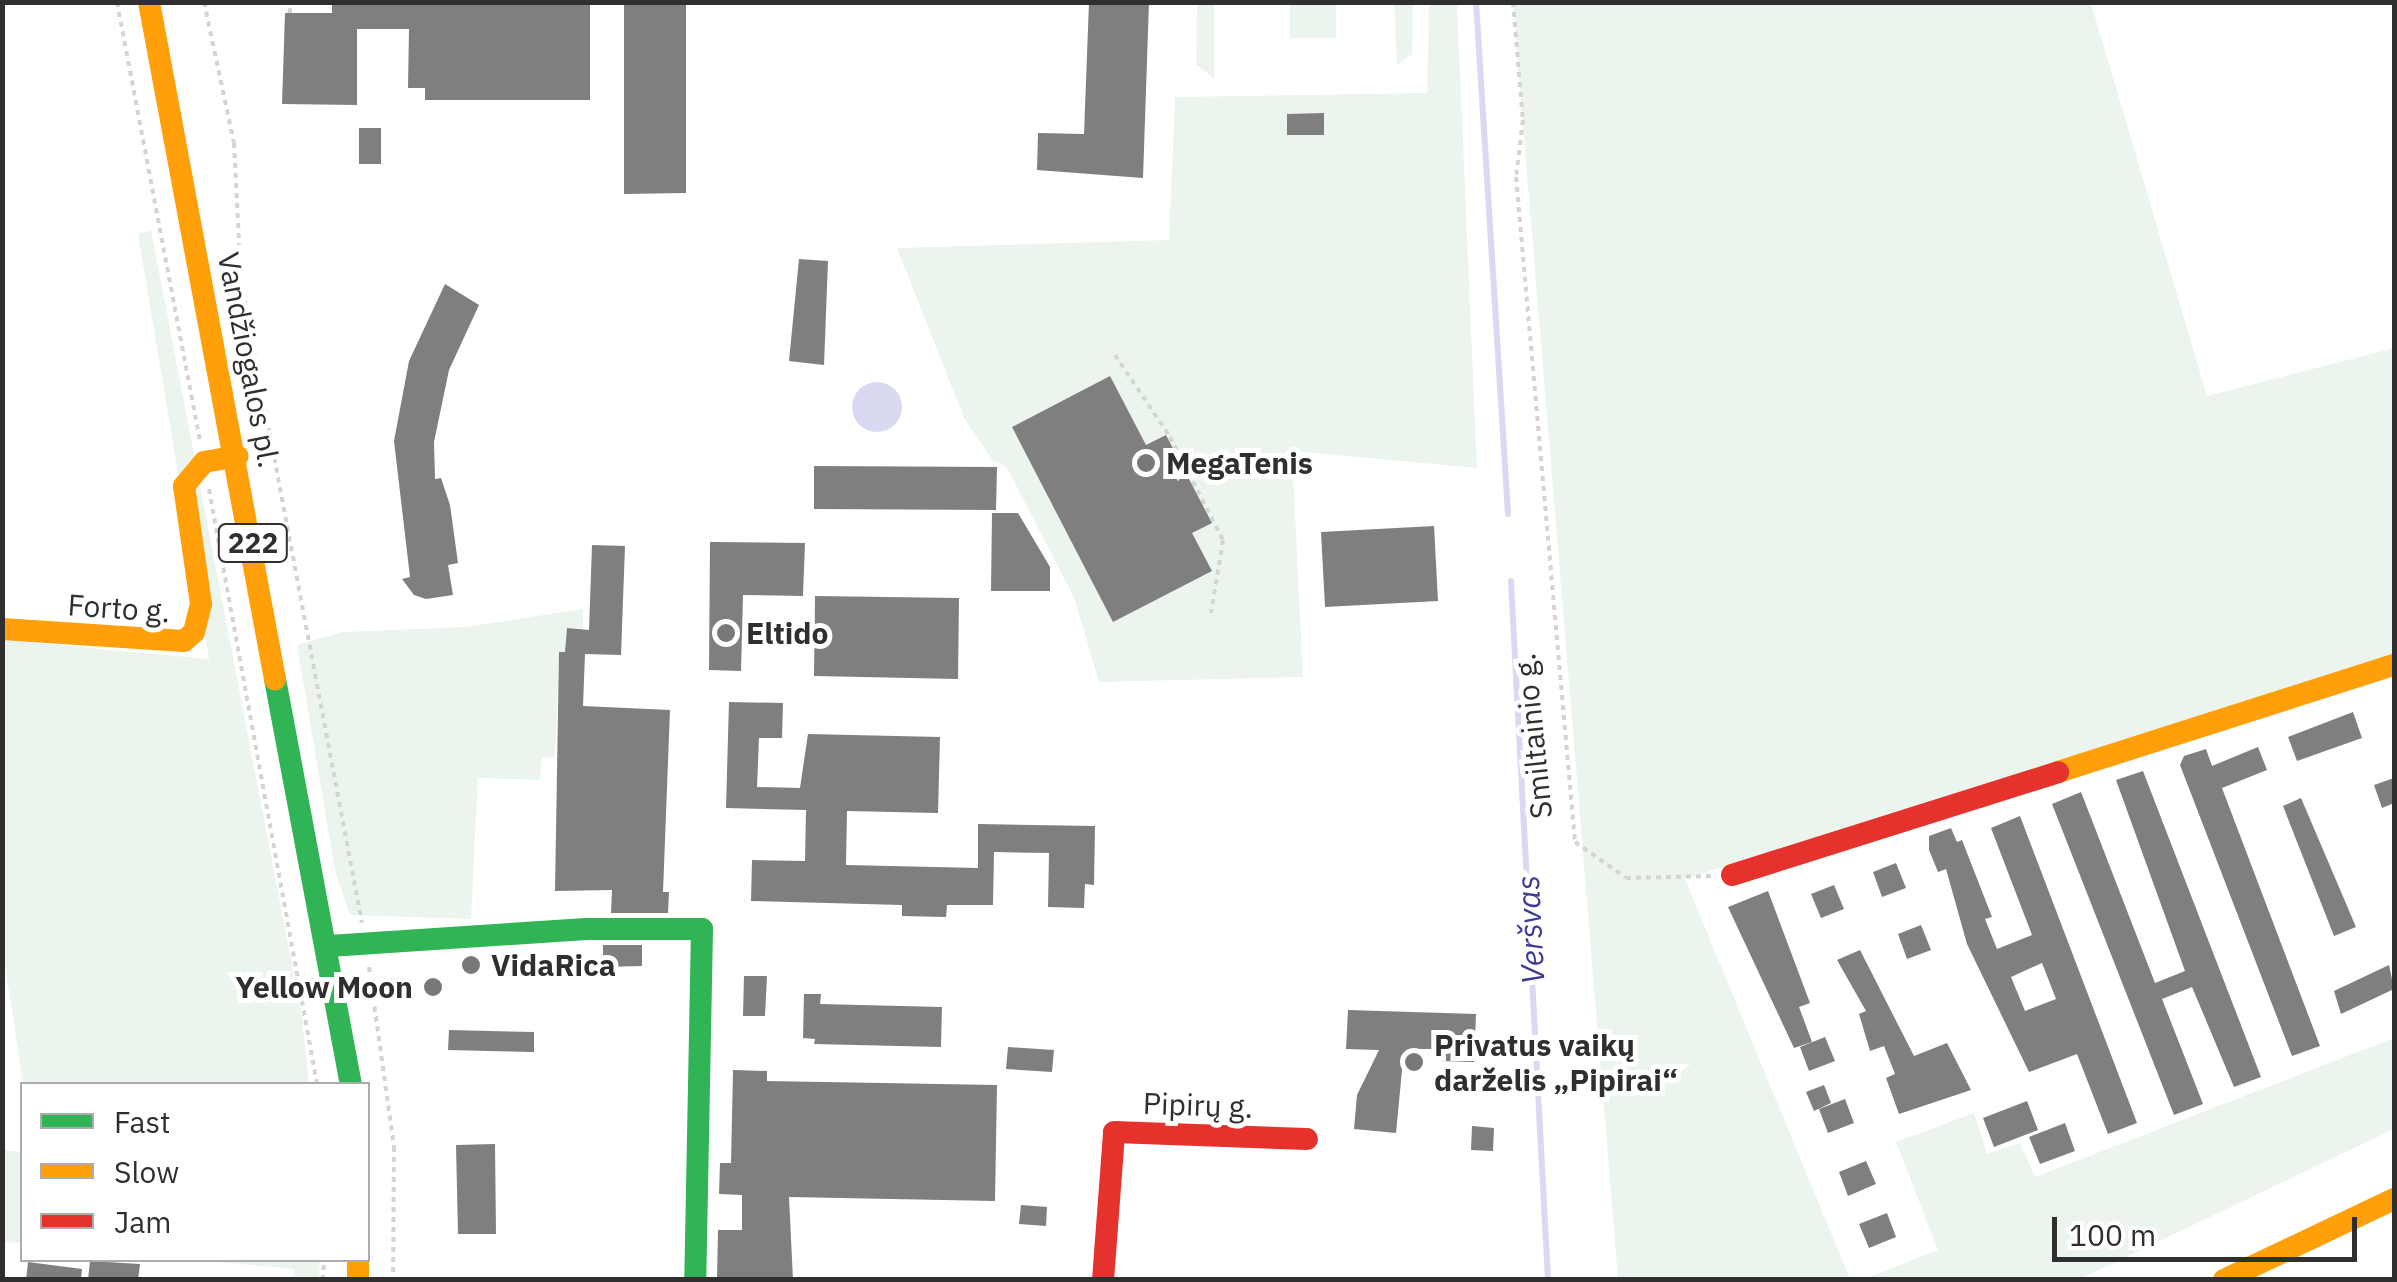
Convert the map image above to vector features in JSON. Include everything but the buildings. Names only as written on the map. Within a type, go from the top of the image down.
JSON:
[{"type":"street","name":"Vandžiogalos pl.","points":[[150,2],[329,946],[350,1082]]},
{"type":"street","points":[[204,462],[237,456]]},
{"type":"street","name":"Forto g.","points":[[2,629],[159,644],[191,636],[201,595],[183,492],[190,473],[204,462]]},
{"type":"street","points":[[1732,875],[2394,665]]},
{"type":"street","points":[[329,946],[365,940],[702,929],[695,1280]]},
{"type":"street","name":"Pipirų g.","points":[[1104,1280],[1114,1132],[1307,1138]]},
{"type":"street","points":[[2224,1280],[2394,1199]]},
{"type":"path","points":[[117,2],[317,1082]]},
{"type":"path","points":[[204,2],[234,143],[244,297],[365,940],[394,1146],[393,1280]]},
{"type":"path","points":[[290,2],[290,13]]},
{"type":"path","name":"Smiltainio g.","points":[[1513,2],[1523,120],[1516,176],[1575,842],[1626,878],[1732,875]]},
{"type":"path","points":[[1115,356],[1170,437],[1223,540],[1211,613]]},
{"type":"shaded area","points":[[1197,3],[1214,3],[1214,78],[1196,65]]},
{"type":"shaded area","points":[[1290,3],[1336,3],[1336,38],[1290,38]]},
{"type":"shaded area","points":[[1394,3],[1413,3],[1412,54],[1397,65]]},
{"type":"shaded area","points":[[1429,3],[1457,3],[1477,468],[1292,451],[1303,677],[1099,682],[1074,597],[1006,466],[993,461],[964,418],[897,248],[1169,240],[1175,97],[1427,93]]},
{"type":"shaded area","points":[[1513,3],[2091,3],[2207,396],[2394,348],[2394,656],[1685,879],[1850,1279],[1618,1279]]},
{"type":"shaded area","points":[[151,230],[302,1017],[309,1082],[23,1082],[3,952],[2,640],[209,659],[138,234]]},
{"type":"shaded area","points":[[583,609],[583,653],[559,653],[555,757],[542,758],[540,780],[478,778],[471,919],[350,915],[335,871],[297,645],[342,632],[466,627]]},
{"type":"shaded area","points":[[2394,1038],[2394,1129],[2080,1279],[1864,1279],[1938,1250],[1896,1142],[1974,1113],[1987,1154],[2020,1143],[2035,1177]]},
{"type":"shaded area","points":[[3,1150],[20,1152],[20,1243],[3,1242]]},
{"type":"shaded area","points":[[219,1262],[320,1262],[319,1279],[293,1279],[294,1269]]},
{"type":"water","points":[[877,382],[895,389],[902,407],[895,425],[877,432],[859,425],[852,407],[859,389]]},
{"type":"waterway","points":[[1476,2],[1508,514]]},
{"type":"waterway","name":"Veršvas","points":[[1511,581],[1548,1280]]},
{"type":"traffic: fast","points":[[275,679],[351,1082]]},
{"type":"traffic: fast","points":[[329,946],[586,929],[702,929],[695,1280]]},
{"type":"traffic: slow","points":[[149,2],[275,679]]},
{"type":"traffic: slow","points":[[2,629],[184,641],[194,632],[201,604],[184,486],[204,462],[237,456]]},
{"type":"traffic: slow","points":[[2058,772],[2394,665]]},
{"type":"traffic: slow","points":[[2224,1280],[2394,1199]]},
{"type":"traffic: slow","points":[[358,1262],[358,1280]]},
{"type":"traffic: jam","points":[[1732,875],[2058,772]]},
{"type":"traffic: jam","points":[[1103,1280],[1114,1132],[1307,1139]]},
{"type":"place","name":"MegaTenis","points":[[1146,463]]},
{"type":"place","name":"Eltido","points":[[726,633]]},
{"type":"place","name":"VidaRica","points":[[471,965]]},
{"type":"place","name":"Yellow Moon","points":[[433,987]]},
{"type":"place","name":"Privatus vaikų darželis „Pipirai“","points":[[1414,1062]]}]
